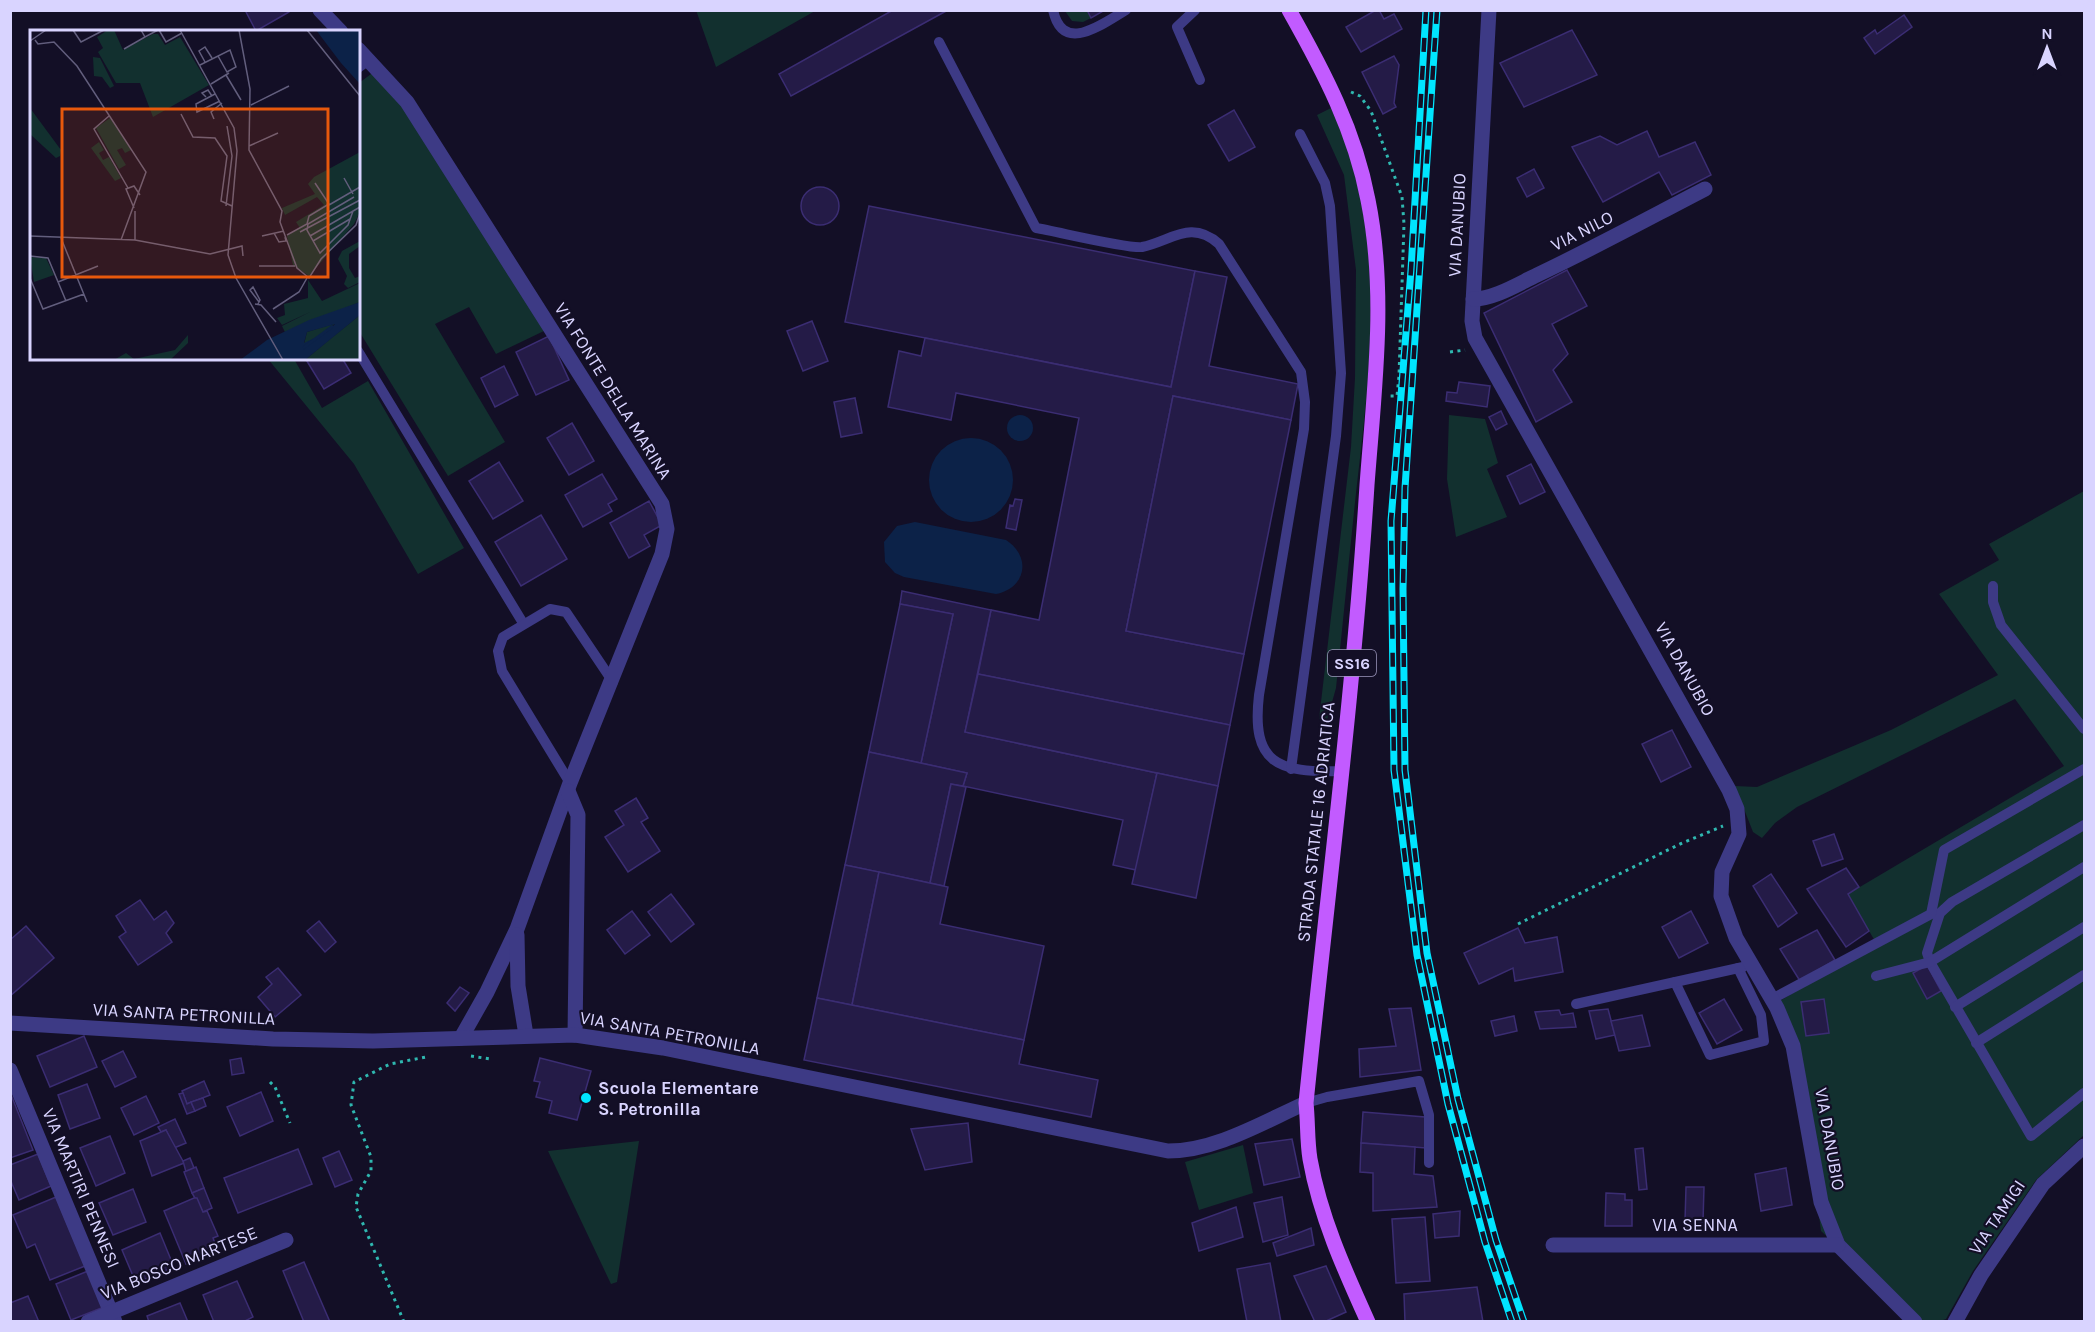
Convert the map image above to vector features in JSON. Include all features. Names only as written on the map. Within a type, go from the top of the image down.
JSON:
[{"type":"main road","name":"STRADA STATALE 16 ADRIATICA","points":[[1289,10],[1326,74],[1352,137],[1369,202],[1377,268],[1377,332],[1364,544],[1306,1103],[1310,1158],[1325,1218],[1344,1271],[1368,1322]]},
{"type":"street","points":[[320,10],[339,30]]},
{"type":"street","name":"VIA DANUBIO","points":[[1489,10],[1472,321],[1479,348],[1720,772],[1737,808],[1739,834],[1728,856],[1720,885],[1730,924],[1745,967],[1772,999],[1793,1046],[1821,1202],[1838,1245],[1916,1322]]},
{"type":"street","name":"VIA FONTE DELLA MARINA","points":[[362,59],[407,102],[662,504],[667,529],[662,554],[613,682],[569,787],[517,928],[487,992],[461,1038]]},
{"type":"street","name":"VIA NILO","points":[[1473,299],[1482,299],[1585,252],[1705,189]]},
{"type":"street","points":[[569,787],[578,815],[575,1035]]},
{"type":"street","name":"VIA FONTE DELLA MARINA","points":[[517,928],[518,986],[526,1035]]},
{"type":"street","name":"VIA SANTA PETRONILLA","points":[[10,1023],[273,1039],[373,1041],[575,1035],[663,1048],[1168,1151],[1190,1151],[1211,1144],[1306,1103]]},
{"type":"street","name":"VIA MARTIRI PENNESI","points":[[10,1070],[113,1317]]},
{"type":"street","name":"VIA TAMIGI","points":[[1955,1322],[1981,1275],[2043,1184],[2085,1146]]},
{"type":"street","name":"VIA BOSCO MARTESE","points":[[88,1322],[113,1317],[286,1240]]},
{"type":"street","name":"VIA SENNA","points":[[1553,1245],[1838,1245]]},
{"type":"lane","points":[[1053,10],[1058,23],[1069,33],[1086,33],[1126,10]]},
{"type":"lane","points":[[1058,23],[1060,10]]},
{"type":"lane","points":[[1195,10],[1177,27],[1200,80]]},
{"type":"lane","points":[[939,42],[1036,228],[1140,247],[1165,237],[1192,232],[1207,234],[1219,244],[1301,372],[1305,402],[1304,429],[1259,695],[1257,726],[1261,744],[1268,755],[1280,765],[1311,772],[1341,771]]},
{"type":"lane","points":[[1291,769],[1336,436],[1341,373],[1330,206],[1325,183],[1300,134]]},
{"type":"lane","points":[[360,354],[524,623]]},
{"type":"lane","points":[[1993,586],[1993,602],[2001,625],[2085,729]]},
{"type":"lane","points":[[569,787],[502,670],[498,651],[503,637],[550,609],[566,612],[613,682]]},
{"type":"lane","points":[[1772,999],[1931,914],[1944,850],[2085,769]]},
{"type":"lane","points":[[2085,825],[1952,902],[1940,913],[1927,952],[1930,962],[1955,1007],[2031,1136],[2085,1093]]},
{"type":"lane","points":[[1876,976],[1930,962],[2085,867]]},
{"type":"lane","points":[[1955,1007],[2085,927]]},
{"type":"lane","points":[[1576,1004],[1675,982],[1745,967],[1761,1015],[1764,1041],[1710,1055],[1675,982]]},
{"type":"lane","points":[[1976,1042],[2085,975]]},
{"type":"lane","points":[[1306,1103],[1327,1097],[1419,1081],[1429,1114],[1429,1163]]},
{"type":"path","points":[[1518,924],[1680,844],[1738,820]]},
{"type":"path","points":[[470,1055],[490,1059]]},
{"type":"path","points":[[404,1322],[356,1207],[358,1194],[371,1171],[371,1157],[351,1105],[354,1082],[390,1064],[430,1056]]},
{"type":"path","points":[[270,1082],[275,1087],[290,1124]]},
{"type":"green space","points":[[696,10],[815,10],[815,11],[716,67]]},
{"type":"green space","points":[[1065,11],[1087,11],[1091,18],[1083,22],[1072,21]]},
{"type":"green space","points":[[375,71],[408,109],[546,330],[496,354],[469,307],[435,324],[505,442],[448,476],[360,333],[360,82]]},
{"type":"green space","points":[[1331,108],[1349,154],[1361,201],[1368,249],[1370,346],[1336,688],[1327,720],[1319,719],[1351,447],[1355,378],[1356,270],[1344,175],[1317,115]]},
{"type":"green space","points":[[269,360],[295,360],[322,408],[368,381],[464,548],[418,574],[354,464]]},
{"type":"green space","points":[[1449,415],[1485,419],[1498,463],[1487,469],[1507,517],[1456,537],[1447,479]]},
{"type":"green space","points":[[2084,491],[2084,1135],[2036,1180],[1973,1271],[1946,1319],[1920,1322],[1821,1231],[1804,1099],[1778,1002],[1876,943],[1848,894],[2064,766],[2015,699],[1797,807],[1775,823],[1762,838],[1753,832],[1735,786],[1757,787],[1891,730],[1998,675],[1939,594],[1999,560],[1989,544]]},
{"type":"green space","points":[[639,1141],[617,1282],[611,1284],[548,1151]]},
{"type":"green space","points":[[1243,1145],[1253,1193],[1199,1210],[1185,1162]]},
{"type":"water","points":[[1020,415],[1029,419],[1033,428],[1029,437],[1020,441],[1011,437],[1007,428],[1011,419]]},
{"type":"water","points":[[963,438],[979,438],[995,445],[1006,456],[1013,472],[1010,496],[1001,510],[979,522],[963,522],[947,515],[936,504],[929,488],[929,472],[936,456],[947,445]]},
{"type":"water","points":[[915,522],[1006,540],[1020,555],[1022,571],[1019,579],[1006,591],[996,594],[904,577],[895,573],[885,562],[884,542],[897,526]]},
{"type":"building","points":[[245,10],[289,10],[289,12],[255,30]]},
{"type":"building","points":[[893,10],[948,10],[791,96],[779,74]]},
{"type":"building","points":[[1087,10],[1105,10],[1091,18]]},
{"type":"building","points":[[1379,10],[1384,19],[1394,14],[1402,29],[1361,52],[1346,27]]},
{"type":"building","points":[[1904,15],[1912,27],[1875,54],[1864,38],[1875,30],[1877,34]]},
{"type":"building","points":[[1572,30],[1597,75],[1524,107],[1500,63]]},
{"type":"building","points":[[1394,56],[1399,65],[1394,103],[1396,107],[1383,114],[1362,72]]},
{"type":"building","points":[[1234,110],[1255,147],[1229,161],[1208,125]]},
{"type":"building","points":[[1647,131],[1659,157],[1695,142],[1711,175],[1672,195],[1659,172],[1603,202],[1572,147],[1600,136],[1617,145]]},
{"type":"building","points":[[1534,169],[1544,188],[1527,197],[1517,178]]},
{"type":"building","points":[[820,187],[834,192],[839,206],[834,220],[820,225],[806,220],[801,206],[806,192]]},
{"type":"building","points":[[869,206],[1195,271],[1171,387],[845,322]]},
{"type":"building","points":[[1567,270],[1587,306],[1552,324],[1568,354],[1553,370],[1572,402],[1536,422],[1484,313]]},
{"type":"building","points":[[1195,271],[1227,277],[1209,366],[1298,384],[1291,420],[1173,396],[1126,631],[1244,654],[1230,725],[978,674],[991,610],[1039,620],[1079,418],[956,393],[951,420],[888,407],[899,351],[921,356],[925,338],[1171,387]]},
{"type":"building","points":[[812,321],[828,361],[803,371],[787,331]]},
{"type":"building","points":[[549,336],[569,380],[536,395],[516,352]]},
{"type":"building","points":[[306,360],[343,360],[351,373],[324,389]]},
{"type":"building","points":[[504,366],[518,395],[495,407],[481,378]]},
{"type":"building","points":[[1459,382],[1490,386],[1487,407],[1446,401],[1447,392],[1457,393]]},
{"type":"building","points":[[1173,396],[1291,420],[1244,654],[1126,631]]},
{"type":"building","points":[[855,398],[862,433],[841,437],[834,402]]},
{"type":"building","points":[[1501,411],[1507,424],[1496,430],[1489,417]]},
{"type":"building","points":[[572,423],[594,461],[569,475],[547,438]]},
{"type":"building","points":[[499,462],[523,501],[493,519],[469,481]]},
{"type":"building","points":[[1531,464],[1545,492],[1520,504],[1507,476]]},
{"type":"building","points":[[602,474],[617,499],[608,504],[612,511],[583,527],[565,495]]},
{"type":"building","points":[[1015,499],[1022,500],[1016,530],[1006,528],[1010,505],[1013,506]]},
{"type":"building","points":[[649,501],[662,525],[644,535],[650,546],[629,558],[610,523]]},
{"type":"building","points":[[541,515],[567,559],[521,586],[495,542]]},
{"type":"building","points":[[902,591],[991,610],[965,732],[1157,773],[1136,870],[1113,865],[1123,820],[963,786],[967,773],[921,763],[953,614],[900,604]]},
{"type":"building","points":[[900,604],[953,614],[921,763],[869,752]]},
{"type":"building","points":[[978,674],[1230,725],[1218,786],[965,732]]},
{"type":"building","points":[[1672,730],[1691,767],[1661,782],[1642,744]]},
{"type":"building","points":[[869,752],[967,773],[963,786],[951,784],[930,883],[845,865]]},
{"type":"building","points":[[1157,773],[1218,786],[1196,898],[1132,884]]},
{"type":"building","points":[[951,784],[966,787],[944,886],[930,883]]},
{"type":"building","points":[[636,798],[648,818],[641,822],[660,851],[628,872],[605,837],[624,825],[615,811]]},
{"type":"building","points":[[1834,834],[1843,859],[1822,866],[1813,841]]},
{"type":"building","points":[[845,865],[879,872],[852,1005],[817,998]]},
{"type":"building","points":[[1846,868],[1859,887],[1848,894],[1869,931],[1846,947],[1807,889]]},
{"type":"building","points":[[879,872],[948,887],[940,924],[1044,946],[1024,1040],[852,1005]]},
{"type":"building","points":[[1771,874],[1797,913],[1778,927],[1753,886]]},
{"type":"building","points":[[671,894],[694,924],[671,942],[648,912]]},
{"type":"building","points":[[140,900],[154,920],[166,911],[174,923],[166,933],[172,942],[138,965],[119,937],[126,932],[116,916]]},
{"type":"building","points":[[632,911],[650,935],[625,954],[607,930]]},
{"type":"building","points":[[1691,911],[1708,943],[1679,958],[1662,927]]},
{"type":"building","points":[[319,921],[336,942],[325,952],[307,931]]},
{"type":"building","points":[[26,926],[54,958],[10,996],[10,940]]},
{"type":"building","points":[[1518,928],[1525,943],[1557,937],[1563,972],[1515,981],[1513,968],[1479,984],[1464,953]]},
{"type":"building","points":[[1817,930],[1835,960],[1800,981],[1780,949]]},
{"type":"building","points":[[1927,965],[1941,991],[1927,999],[1913,973]]},
{"type":"building","points":[[278,968],[301,995],[275,1017],[258,997],[272,984],[266,977]]},
{"type":"building","points":[[460,987],[469,993],[455,1011],[447,1003]]},
{"type":"building","points":[[817,998],[1024,1040],[1019,1064],[1098,1080],[1091,1117],[804,1060]]},
{"type":"building","points":[[1724,999],[1742,1030],[1717,1044],[1699,1013]]},
{"type":"building","points":[[1824,999],[1829,1033],[1806,1036],[1801,1002]]},
{"type":"building","points":[[1411,1008],[1421,1070],[1360,1077],[1359,1049],[1396,1046],[1389,1009]]},
{"type":"building","points":[[1608,1009],[1615,1035],[1596,1039],[1589,1011]]},
{"type":"building","points":[[1559,1010],[1561,1015],[1573,1013],[1576,1027],[1540,1029],[1535,1012]]},
{"type":"building","points":[[1642,1015],[1650,1046],[1619,1051],[1611,1021]]},
{"type":"building","points":[[1514,1016],[1517,1031],[1495,1036],[1491,1021]]},
{"type":"building","points":[[84,1036],[97,1067],[50,1087],[37,1056]]},
{"type":"building","points":[[123,1051],[136,1077],[115,1087],[102,1061]]},
{"type":"building","points":[[241,1058],[244,1073],[232,1075],[230,1060]]},
{"type":"building","points":[[540,1058],[591,1071],[577,1120],[549,1113],[552,1101],[536,1097],[540,1082],[534,1081]]},
{"type":"building","points":[[204,1081],[210,1095],[187,1104],[182,1091]]},
{"type":"building","points":[[87,1084],[100,1118],[70,1129],[58,1095]]},
{"type":"building","points":[[10,1092],[33,1150],[10,1158]]},
{"type":"building","points":[[261,1092],[273,1121],[240,1136],[227,1107]]},
{"type":"building","points":[[183,1093],[187,1104],[191,1102],[195,1111],[187,1114],[179,1094]]},
{"type":"building","points":[[146,1096],[159,1123],[134,1135],[121,1108]]},
{"type":"building","points":[[203,1098],[206,1106],[195,1111],[191,1102]]},
{"type":"building","points":[[1363,1112],[1425,1117],[1426,1148],[1361,1143]]},
{"type":"building","points":[[175,1119],[186,1143],[174,1148],[166,1130],[161,1132],[158,1127]]},
{"type":"building","points":[[968,1123],[972,1162],[925,1170],[911,1129]]},
{"type":"building","points":[[166,1130],[184,1163],[152,1176],[140,1141]]},
{"type":"building","points":[[110,1136],[125,1173],[96,1186],[80,1148]]},
{"type":"building","points":[[1292,1139],[1300,1177],[1264,1185],[1255,1144]]},
{"type":"building","points":[[1361,1143],[1415,1147],[1414,1174],[1433,1176],[1437,1207],[1373,1211],[1373,1173],[1360,1172]]},
{"type":"building","points":[[1643,1148],[1647,1189],[1639,1190],[1635,1149]]},
{"type":"building","points":[[298,1149],[312,1184],[238,1213],[224,1178]]},
{"type":"building","points":[[339,1151],[352,1180],[335,1187],[323,1158]]},
{"type":"building","points":[[38,1154],[51,1186],[19,1200],[10,1179],[10,1165]]},
{"type":"building","points":[[190,1158],[194,1168],[186,1172],[183,1161]]},
{"type":"building","points":[[196,1167],[204,1188],[192,1193],[184,1172]]},
{"type":"building","points":[[1786,1168],[1792,1205],[1761,1211],[1755,1174]]},
{"type":"building","points":[[1686,1187],[1704,1187],[1703,1222],[1685,1221]]},
{"type":"building","points":[[204,1188],[212,1208],[203,1212],[192,1193]]},
{"type":"building","points":[[133,1189],[146,1222],[113,1235],[99,1203]]},
{"type":"building","points":[[1606,1193],[1625,1194],[1625,1200],[1632,1200],[1632,1226],[1605,1226]]},
{"type":"building","points":[[56,1197],[85,1266],[50,1280],[35,1244],[27,1248],[13,1215]]},
{"type":"building","points":[[1282,1197],[1288,1235],[1263,1242],[1254,1203]]},
{"type":"building","points":[[197,1198],[203,1212],[207,1211],[218,1236],[213,1238],[218,1251],[186,1264],[164,1211]]},
{"type":"building","points":[[1236,1207],[1243,1237],[1199,1251],[1192,1223]]},
{"type":"building","points":[[1460,1211],[1459,1236],[1435,1238],[1433,1214]]},
{"type":"building","points":[[1425,1217],[1430,1281],[1396,1283],[1392,1219]]},
{"type":"building","points":[[1311,1228],[1314,1245],[1277,1256],[1273,1243]]},
{"type":"building","points":[[160,1233],[174,1267],[136,1283],[122,1250]]},
{"type":"building","points":[[304,1262],[330,1322],[304,1322],[283,1271]]},
{"type":"building","points":[[1270,1263],[1281,1322],[1247,1322],[1237,1269]]},
{"type":"building","points":[[1326,1266],[1346,1312],[1324,1322],[1315,1322],[1294,1276]]},
{"type":"building","points":[[88,1271],[104,1307],[71,1320],[56,1284]]},
{"type":"building","points":[[237,1281],[253,1317],[243,1322],[214,1322],[203,1295]]},
{"type":"building","points":[[1477,1287],[1483,1322],[1405,1322],[1404,1294]]},
{"type":"building","points":[[28,1296],[39,1322],[10,1322],[10,1303]]},
{"type":"building","points":[[180,1303],[188,1322],[149,1322],[147,1316]]},
{"type":"railway","points":[[1426,10],[1411,270],[1391,521],[1394,770],[1417,955],[1448,1104],[1485,1242],[1512,1322]]},
{"type":"railway","points":[[1437,10],[1405,488],[1403,589],[1405,770],[1427,953],[1458,1099],[1496,1240],[1524,1322]]},
{"type":"place","name":"Scuola Elementare S. Petronilla","points":[[586,1098]]}]
